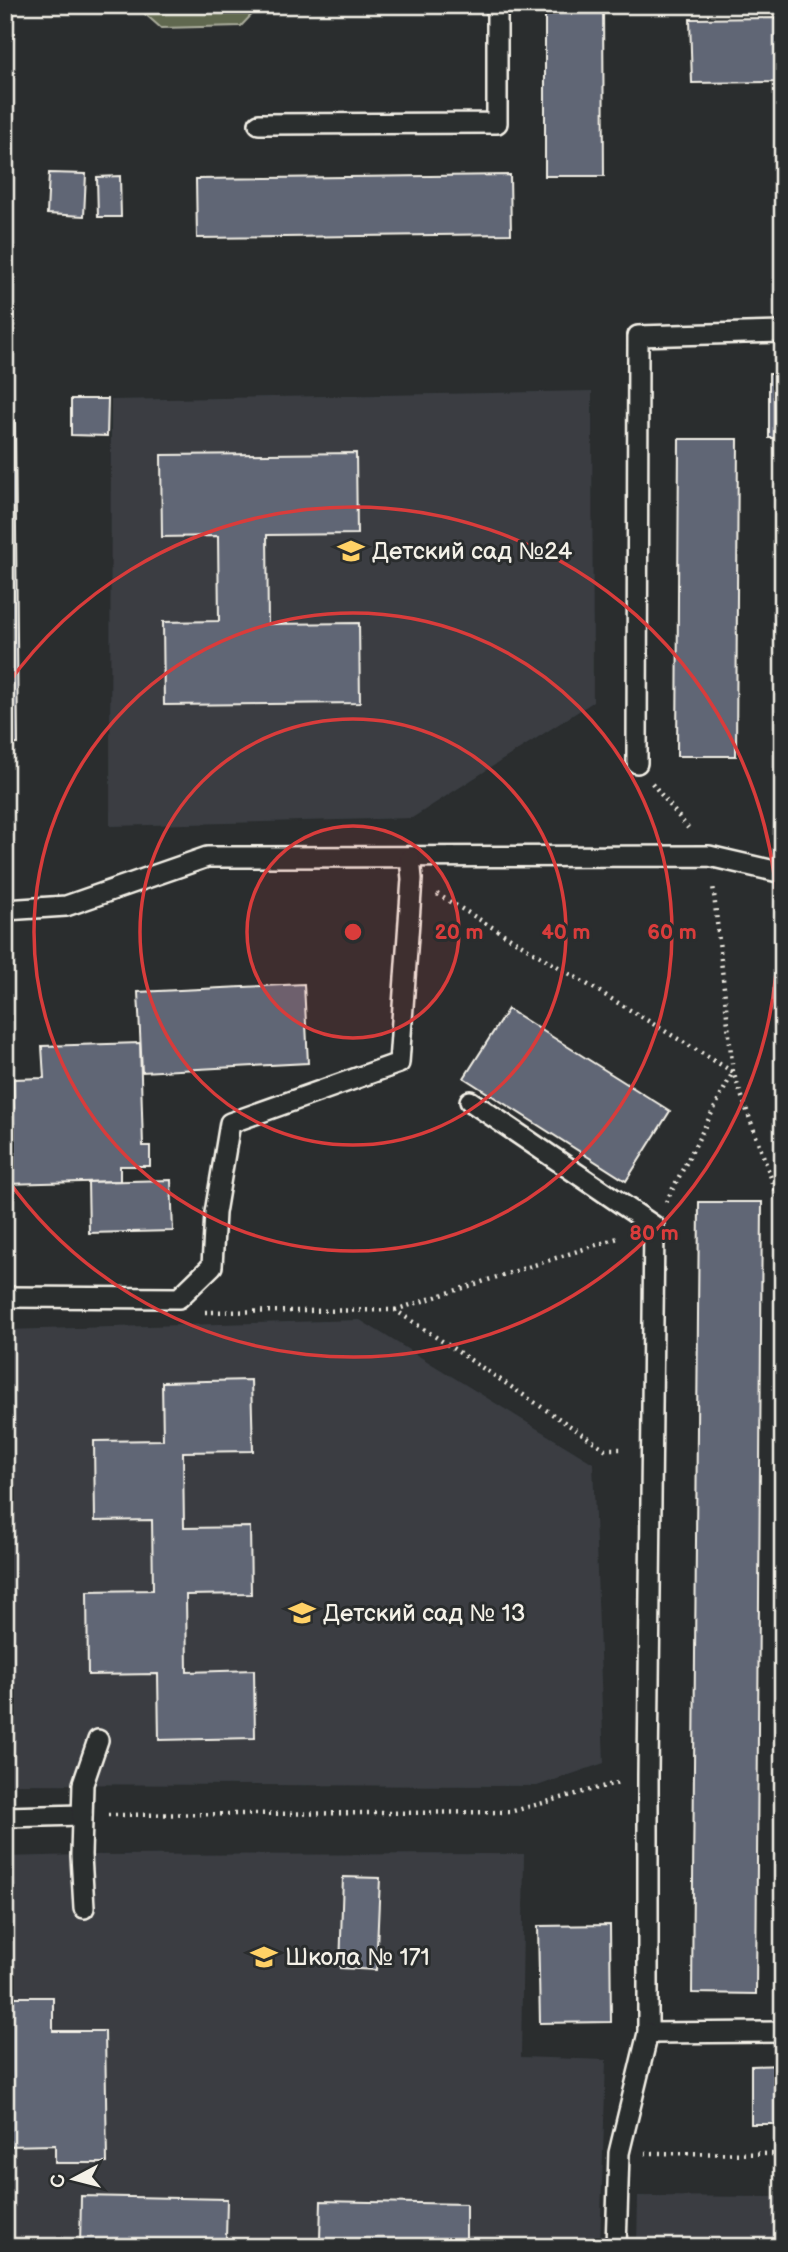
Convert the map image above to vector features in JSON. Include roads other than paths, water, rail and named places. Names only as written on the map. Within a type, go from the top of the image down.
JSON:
[{"type":"lane","points":[[259,124],[497,122],[497,5]]},
{"type":"lane","points":[[637,763],[638,336],[783,332]]},
{"type":"lane","points":[[5,910],[66,906],[207,857],[709,856],[783,873]]},
{"type":"lane","points":[[5,1297],[179,1298],[212,1266],[215,1213],[230,1122],[398,1063],[412,879],[410,858]]},
{"type":"lane","points":[[470,1101],[654,1226],[648,2034],[619,2153],[616,2247]]},
{"type":"lane","points":[[84,1908],[81,1855],[83,1784],[98,1740]]},
{"type":"lane","points":[[5,1817],[82,1815]]},
{"type":"lane","points":[[648,2034],[783,2032]]},
{"type":"place","name":"Детский сад №24","points":[[351,551]]},
{"type":"place","name":"Детский сад № 13","points":[[302,1613]]},
{"type":"place","name":"Школа № 171","points":[[264,1957]]}]
